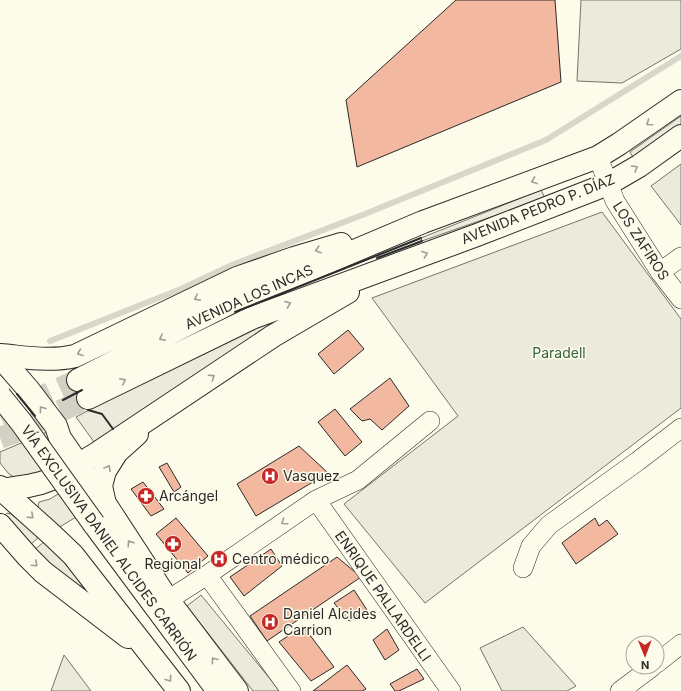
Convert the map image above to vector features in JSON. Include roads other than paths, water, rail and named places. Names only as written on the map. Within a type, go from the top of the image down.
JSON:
[{"type":"main road","name":"AVENIDA PEDRO P. DÍAZ","points":[[423,222],[598,158],[681,101]]},
{"type":"main road","name":"AVENIDA PEDRO P. DÍAZ","points":[[388,268],[608,184],[639,166],[681,136]]},
{"type":"main road","points":[[0,355],[40,359],[57,359],[75,356],[237,278],[332,246],[423,222]]},
{"type":"main road","name":"AVENIDA LOS INCAS","points":[[388,268],[252,318],[83,389],[234,301],[423,222]]},
{"type":"main road","points":[[1,490],[28,486],[52,479],[78,465],[273,336],[388,268]]},
{"type":"main road","points":[[0,360],[8,366],[28,389],[56,426],[60,438],[62,453],[61,462],[52,479]]},
{"type":"main road","name":"VÍA EXCLUSIVA DANIEL ALCIDES CARRIÓN","points":[[0,396],[21,422],[90,527],[202,691]]},
{"type":"main road","points":[[106,505],[101,486],[105,471],[117,452],[179,398]]},
{"type":"main road","name":"VÍA EXCLUSIVA DANIEL ALCIDES CARRIÓN","points":[[0,414],[218,691]]},
{"type":"main road","points":[[60,438],[168,600],[237,691]]},
{"type":"main road","points":[[1,490],[52,534],[73,555],[179,691]]},
{"type":"main road","points":[[0,525],[43,572],[151,655]]},
{"type":"street","name":"LOS ZAFIROS","points":[[598,158],[615,201],[660,272],[681,299]]},
{"type":"street","points":[[660,272],[681,257]]},
{"type":"street","points":[[168,600],[316,500],[358,480],[430,421]]},
{"type":"street","points":[[524,568],[531,546],[549,525],[681,428]]},
{"type":"street","name":"ENRIQUE PALLARDELLI","points":[[316,500],[451,691]]},
{"type":"street","points":[[207,575],[291,691]]},
{"type":"street","points":[[665,657],[681,644]]},
{"type":"street","points":[[620,691],[641,675]]},
{"type":"waterway","points":[[50,341],[181,289],[232,265],[365,214],[546,140],[681,56]]},
{"type":"tunnel","points":[[0,416],[78,380]]},
{"type":"tunnel","points":[[0,438],[88,398]]},
{"type":"place","name":"Vasquez","points":[[270,476]]},
{"type":"place","name":"Arcángel","points":[[146,496]]},
{"type":"place","name":"Regional","points":[[173,544]]},
{"type":"place","name":"Centro médico","points":[[219,559]]},
{"type":"place","name":"Daniel Alcides Carrion","points":[[270,622]]},
{"type":"park label","name":"Paradell","points":[[559,353]]}]
